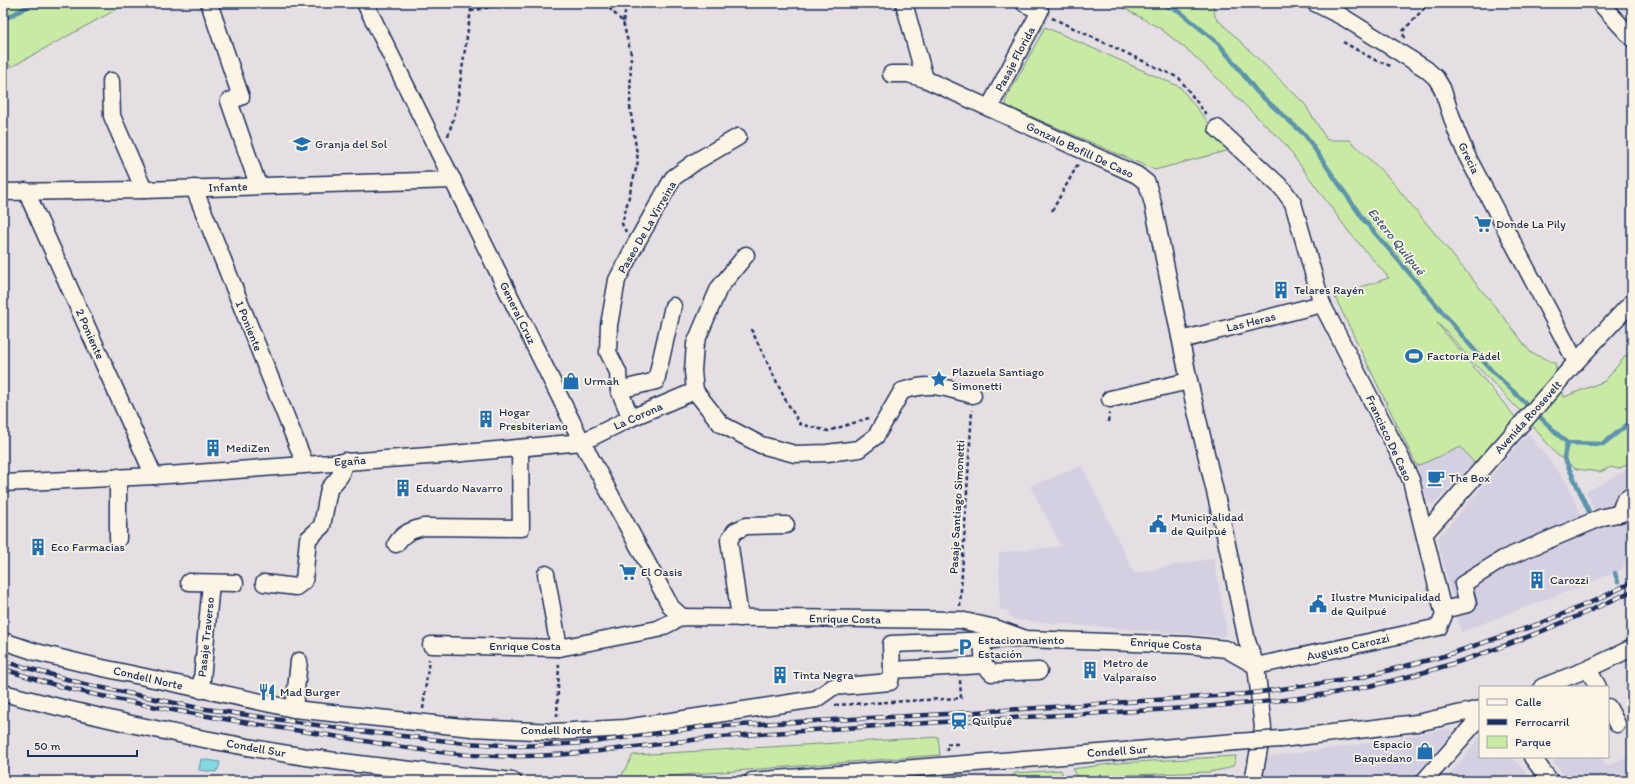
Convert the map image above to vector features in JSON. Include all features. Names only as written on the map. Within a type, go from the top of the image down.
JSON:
[{"type":"street","points":[[209,3],[241,97],[229,101],[258,185]]},
{"type":"street","name":"General Cruz","points":[[365,3],[582,442],[671,607],[682,617]]},
{"type":"street","points":[[904,3],[925,79]]},
{"type":"street","points":[[1024,3],[1040,11]]},
{"type":"street","name":"Grecia","points":[[1315,3],[1426,69],[1436,78],[1442,88],[1456,130],[1467,156],[1576,362]]},
{"type":"street","points":[[1600,3],[1632,38]]},
{"type":"street","name":"Pasaje Florida","points":[[989,108],[1040,11]]},
{"type":"street","name":"Gonzalo Bofill De Caso","points":[[891,74],[908,74],[925,79],[1137,174],[1147,183],[1153,204],[1189,381],[1224,530],[1247,641],[1256,666],[1263,728],[1253,781]]},
{"type":"street","points":[[111,81],[112,116],[144,190]]},
{"type":"street","name":"Francisco De Caso","points":[[1217,128],[1282,188],[1293,203],[1322,304],[1401,458],[1410,480],[1425,533],[1444,615],[1439,627]]},
{"type":"street","name":"Paseo De La Virreina","points":[[631,418],[619,390],[618,372],[608,352],[609,325],[617,280],[673,178],[695,162],[738,138]]},
{"type":"street","name":"Infante","points":[[3,192],[144,190],[258,185],[452,180]]},
{"type":"street","name":"1 Poniente","points":[[194,188],[305,464]]},
{"type":"street","name":"2 Poniente","points":[[26,191],[154,476]]},
{"type":"street","points":[[746,255],[720,288],[695,344],[693,371],[695,391],[721,424],[760,445],[795,454],[827,453],[859,449],[876,436],[902,391],[919,386],[935,385],[973,395]]},
{"type":"street","name":"Avenida Roosevelt","points":[[1425,533],[1576,362],[1632,302]]},
{"type":"street","name":"Las Heras","points":[[1181,340],[1322,304]]},
{"type":"street","points":[[619,390],[656,381],[672,306]]},
{"type":"street","points":[[1110,399],[1189,381]]},
{"type":"street","name":"La Corona","points":[[582,442],[631,418],[695,391]]},
{"type":"street","name":"Egaña","points":[[3,483],[154,476],[582,442]]},
{"type":"street","points":[[396,544],[401,536],[409,531],[423,527],[521,528],[520,448]]},
{"type":"street","points":[[264,583],[296,587],[304,581],[308,539],[322,526],[329,489],[340,476],[345,461]]},
{"type":"street","points":[[118,477],[118,538]]},
{"type":"street","points":[[1443,610],[1468,604],[1463,584],[1503,559],[1603,517],[1625,512],[1624,501],[1632,495]]},
{"type":"street","points":[[740,618],[730,540],[735,531],[746,526],[786,525]]},
{"type":"street","points":[[546,574],[559,648]]},
{"type":"street","name":"Pasaje Traverso","points":[[189,582],[235,583]]},
{"type":"street","name":"Pasaje Traverso","points":[[201,690],[211,583]]},
{"type":"street","name":"Enrique Costa","points":[[431,645],[559,648],[658,629],[682,617],[960,620],[995,628],[1026,639],[1188,645],[1226,649],[1256,666]]},
{"type":"street","name":"Augusto Carozzi","points":[[1256,666],[1439,627]]},
{"type":"street","points":[[816,699],[833,687],[890,682],[892,670],[891,644],[1026,639]]},
{"type":"street","name":"Condell Norte","points":[[3,641],[44,654],[201,690],[294,709],[421,724],[472,728],[555,732],[625,728],[816,699]]},
{"type":"street","points":[[982,641],[984,665],[992,673],[1039,671]]},
{"type":"street","points":[[1545,686],[1588,669],[1632,648]]},
{"type":"street","points":[[294,709],[300,661]]},
{"type":"street","points":[[892,670],[984,665]]},
{"type":"street","points":[[1588,669],[1597,686]]},
{"type":"street","name":"Condell Sur","points":[[3,693],[66,710],[160,731],[301,756],[513,781]]},
{"type":"street","name":"Condell Sur","points":[[752,781],[1281,739],[1417,723],[1479,709]]},
{"type":"street","points":[[1609,709],[1617,724]]},
{"type":"street","points":[[1424,781],[1479,718]]},
{"type":"street","points":[[1533,758],[1550,781]]},
{"type":"path","points":[[437,150],[446,144],[456,110],[472,3]]},
{"type":"path","points":[[471,11],[509,3]]},
{"type":"path","points":[[604,3],[623,22]]},
{"type":"path","points":[[627,3],[623,22],[631,54],[630,108],[638,161],[622,224],[634,247]]},
{"type":"path","points":[[1400,53],[1405,43],[1403,31],[1429,3]]},
{"type":"path","points":[[1443,3],[1449,5]]},
{"type":"path","points":[[1040,11],[1180,78],[1217,128]]},
{"type":"path","points":[[1343,42],[1374,60],[1394,68]]},
{"type":"path","points":[[1052,211],[1085,151]]},
{"type":"path","points":[[751,329],[785,399],[800,424],[828,431],[890,410]]},
{"type":"path","name":"Pasaje Santiago Simonetti","points":[[960,620],[973,395]]},
{"type":"path","points":[[421,724],[431,645]]},
{"type":"path","points":[[555,732],[559,648]]},
{"type":"path","points":[[816,699],[821,706],[961,698],[960,677]]},
{"type":"shaded area","points":[[1528,433],[1567,483],[1583,519],[1596,514],[1586,492],[1632,467],[1632,553],[1628,555],[1622,570],[1461,632],[1437,539]]},
{"type":"shaded area","points":[[1461,447],[1474,463],[1433,504],[1427,502],[1417,466]]},
{"type":"shaded area","points":[[1082,466],[1134,573],[1214,558],[1227,633],[1223,637],[1014,620],[1006,610],[1000,610],[999,553],[1061,546],[1030,486]]},
{"type":"shaded area","points":[[1450,728],[1451,734],[1410,781],[1262,781],[1266,757],[1389,740]]},
{"type":"shaded area","points":[[1479,738],[1479,758],[1514,758],[1532,781],[1444,781]]},
{"type":"shaded area","points":[[1632,756],[1632,781],[1568,781],[1553,760],[1557,758],[1602,758],[1606,766]]},
{"type":"green space","points":[[3,3],[128,3],[11,67],[5,59],[3,60]]},
{"type":"green space","points":[[1115,3],[1213,3],[1215,17],[1304,103],[1327,140],[1350,140],[1390,179],[1506,320],[1531,353],[1555,363],[1564,397],[1605,381],[1632,348],[1632,462],[1618,469],[1611,467],[1600,472],[1576,469],[1557,455],[1520,411],[1437,323],[1516,418],[1474,463],[1461,447],[1417,466],[1334,295],[1389,278],[1349,232],[1284,143],[1191,53],[1161,29]]},
{"type":"green space","points":[[1045,27],[1180,87],[1230,150],[1155,170],[1007,106],[1005,101]]},
{"type":"green space","points":[[938,737],[940,755],[619,780],[633,755]]},
{"type":"green space","points":[[1236,756],[1234,765],[1225,769],[1209,772],[1077,777],[1072,769],[1118,763]]},
{"type":"green space","points":[[1061,770],[1064,778],[1014,779],[1012,776],[1015,773]]},
{"type":"green space","points":[[963,774],[964,779],[950,781],[918,781],[915,778]]},
{"type":"water","points":[[201,759],[220,762],[218,770],[216,770],[216,772],[199,770]]},
{"type":"waterway","name":"Estero Quilpué","points":[[3,20],[34,3]]},
{"type":"waterway","name":"Estero Quilpué","points":[[1160,3],[1179,11],[1219,44],[1257,92],[1305,135],[1363,219],[1491,370],[1567,443],[1603,444],[1632,421]]},
{"type":"waterway","points":[[1567,443],[1564,457],[1591,516]]},
{"type":"waterway","points":[[1615,573],[1618,582]]},
{"type":"waterway","points":[[1631,633],[1632,622]]},
{"type":"railway","points":[[3,661],[84,684],[199,708],[358,731],[465,743],[519,746],[586,743],[701,727],[946,714],[1246,694],[1359,678],[1444,656],[1539,624],[1601,598],[1632,582]]},
{"type":"railway","points":[[3,669],[57,686],[105,697],[259,725],[408,748],[451,753],[495,756],[549,755],[603,751],[710,738],[797,731],[1201,707],[1310,697],[1353,690],[1441,668],[1506,646],[1569,620],[1632,591]]},
{"type":"place","name":"Granja del Sol","points":[[302,144]]},
{"type":"place","name":"Donde La Pily","points":[[1483,224]]},
{"type":"place","name":"Telares Rayén","points":[[1281,290]]},
{"type":"place","name":"Factoría Pádel","points":[[1414,356]]},
{"type":"place","name":"Plazuela Santiago Simonetti","points":[[939,379]]},
{"type":"place","name":"Urmah","points":[[571,381]]},
{"type":"place","name":"Hogar Presbiteriano","points":[[486,419]]},
{"type":"place","name":"MediZen","points":[[213,448]]},
{"type":"place","name":"The Box","points":[[1436,478]]},
{"type":"place","name":"Eduardo Navarro","points":[[403,488]]},
{"type":"place","name":"Municipalidad de Quilpué","points":[[1158,524]]},
{"type":"place","name":"Eco Farmacias","points":[[38,547]]},
{"type":"place","name":"El Oasis","points":[[628,572]]},
{"type":"place","name":"Carozzi","points":[[1537,580]]},
{"type":"place","name":"Ilustre Municipalidad de Quilpué","points":[[1318,604]]},
{"type":"place","name":"Estacionamiento Estación","points":[[965,647]]},
{"type":"place","name":"Metro de Valparaíso","points":[[1090,670]]},
{"type":"place","name":"Tinta Negra","points":[[780,675]]},
{"type":"place","name":"Mad Burger","points":[[267,692]]},
{"type":"place","name":"Quilpué","points":[[959,721]]},
{"type":"place","name":"Espacio Baquedano","points":[[1425,751]]}]
